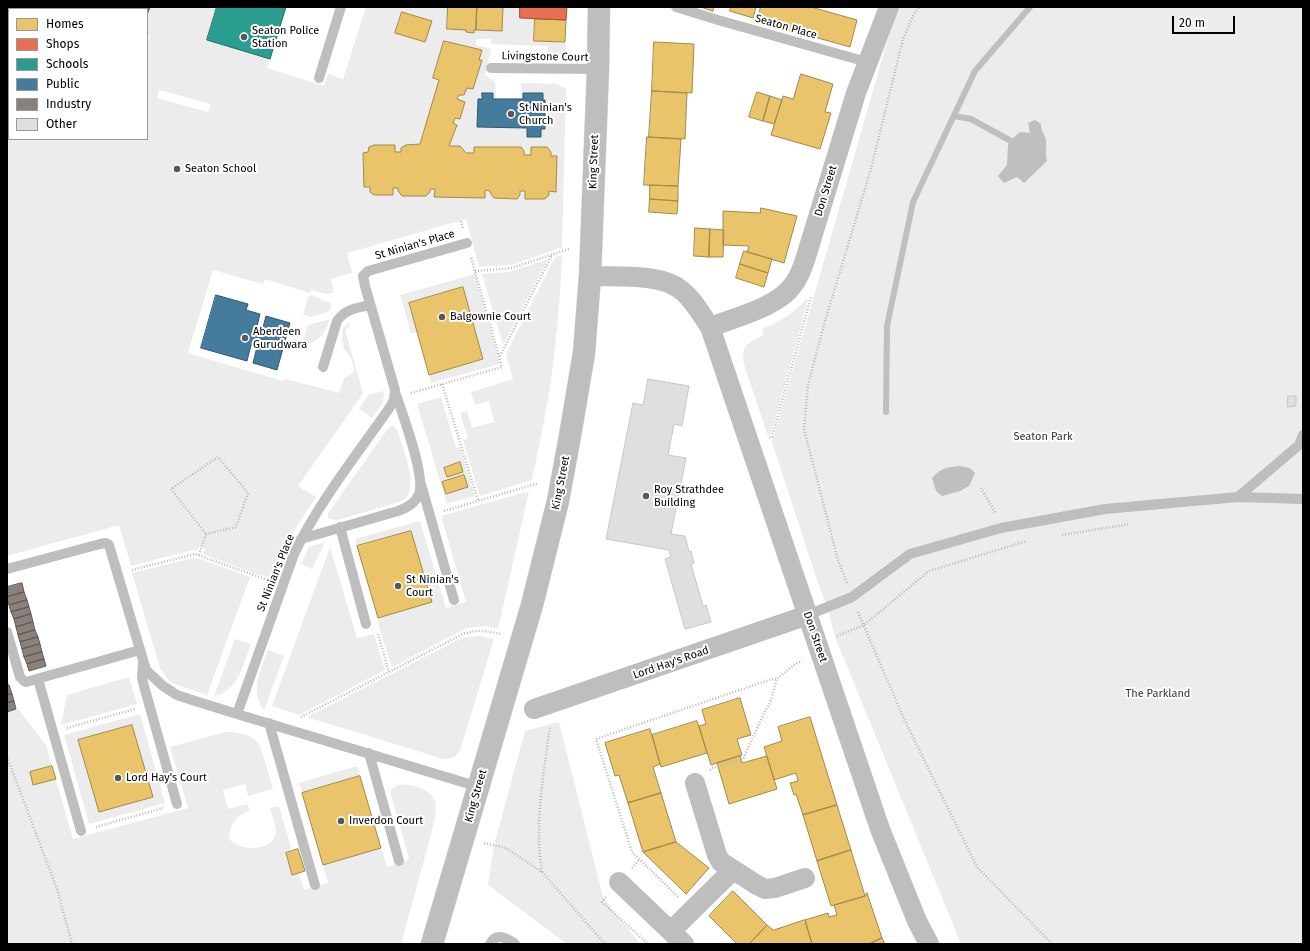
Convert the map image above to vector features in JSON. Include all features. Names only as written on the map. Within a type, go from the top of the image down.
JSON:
[{"type":"main road","name":"King Street","points":[[432,944],[523,639],[558,501],[570,436],[584,353],[590,276],[599,7]]},
{"type":"street","name":"Don Street","points":[[710,327],[751,312],[775,300],[792,287],[802,270],[846,125],[867,62],[889,7]]},
{"type":"street","name":"Don Street","points":[[590,276],[652,278],[667,282],[680,289],[692,300],[710,327],[880,830],[917,921],[930,944]]},
{"type":"street","name":"Lord Hay's Road","points":[[534,709],[808,615]]},
{"type":"street","points":[[695,783],[717,856],[722,862],[765,889],[775,888],[804,878]]},
{"type":"street","points":[[619,882],[678,937],[692,910],[733,870]]},
{"type":"lane","points":[[319,78],[341,7]]},
{"type":"lane","name":"Seaton Place","points":[[676,7],[867,62]]},
{"type":"lane","name":"Livingstone Court","points":[[491,68],[598,70]]},
{"type":"lane","name":"St Ninian's Place","points":[[237,714],[282,585],[301,539],[319,508],[392,405],[394,400],[396,393],[363,276],[368,271],[467,243]]},
{"type":"lane","points":[[323,366],[337,321],[341,315],[344,312],[370,305]]},
{"type":"lane","points":[[396,393],[418,466],[420,480],[454,600]]},
{"type":"lane","points":[[1238,497],[1299,445],[1303,435]]},
{"type":"lane","points":[[301,539],[408,507],[419,494],[420,480]]},
{"type":"lane","points":[[808,615],[852,597],[910,554],[1001,528],[1105,509],[1238,497],[1303,499]]},
{"type":"lane","points":[[340,527],[366,624]]},
{"type":"lane","points":[[7,569],[104,543],[109,545],[146,670],[156,680],[177,695],[479,787]]},
{"type":"lane","points":[[7,632],[22,679],[29,682],[140,650]]},
{"type":"lane","points":[[143,661],[142,678],[177,804]]},
{"type":"lane","points":[[38,679],[81,831]]},
{"type":"lane","points":[[269,723],[315,885]]},
{"type":"lane","points":[[369,753],[399,861]]},
{"type":"lane","points":[[490,944],[492,940],[498,937],[504,937],[515,944]]},
{"type":"path","points":[[919,7],[915,12],[904,39],[871,169],[825,321],[808,385],[804,429],[838,560],[852,597],[904,719],[977,867],[1052,944]]},
{"type":"path","points":[[396,393],[442,384],[502,366],[461,221]]},
{"type":"path","points":[[475,271],[512,268],[592,242]]},
{"type":"path","points":[[499,357],[552,255]]},
{"type":"path","points":[[749,444],[772,436],[815,283],[802,270]]},
{"type":"path","points":[[442,384],[478,500]]},
{"type":"path","points":[[218,457],[248,493],[236,527],[206,534],[171,489],[218,457]]},
{"type":"path","points":[[430,515],[562,476]]},
{"type":"path","points":[[981,488],[994,510],[1001,528]]},
{"type":"path","points":[[1056,536],[1133,524]]},
{"type":"path","points":[[199,555],[206,534]]},
{"type":"path","points":[[695,783],[712,768],[743,759],[770,703],[777,679],[795,664],[819,648],[864,625],[928,571],[1033,539]]},
{"type":"path","points":[[118,574],[195,554],[282,585]]},
{"type":"path","points":[[366,624],[376,630],[389,672]]},
{"type":"path","points":[[282,727],[470,631],[483,630],[523,639]]},
{"type":"path","points":[[692,910],[632,852],[596,739],[772,678],[777,679]]},
{"type":"path","points":[[542,872],[538,837],[553,703]]},
{"type":"path","points":[[53,732],[149,705]]},
{"type":"path","points":[[7,757],[57,889],[72,944]]},
{"type":"path","points":[[81,831],[177,804]]},
{"type":"path","points":[[464,839],[506,848],[542,872],[605,944]]},
{"type":"green space","points":[[150,7],[217,7],[207,40],[270,59],[267,68],[324,86],[328,74],[343,79],[366,7],[520,7],[520,18],[535,19],[534,41],[565,42],[566,45],[566,58],[554,60],[550,59],[548,56],[548,46],[491,44],[491,39],[476,39],[476,45],[491,49],[485,75],[495,82],[496,98],[521,98],[521,83],[557,84],[566,89],[562,247],[515,264],[479,267],[466,219],[347,253],[352,273],[331,279],[334,293],[326,294],[311,290],[310,293],[265,279],[263,284],[213,270],[188,353],[283,381],[286,379],[339,393],[344,378],[355,371],[351,358],[344,349],[342,338],[343,329],[349,322],[350,325],[345,330],[363,393],[298,486],[316,497],[287,543],[274,572],[268,577],[253,573],[203,554],[205,549],[199,546],[197,551],[193,550],[131,566],[119,525],[7,556],[7,31],[8,140],[148,140],[148,42],[150,36],[148,35],[148,12]],"holes":[[[159,90],[211,104],[208,112],[157,98]]]},
{"type":"green space","name":"Seaton Park","points":[[897,7],[1303,7],[1303,944],[961,944],[835,637],[827,606],[818,583],[772,442]]},
{"type":"green space","points":[[562,255],[557,324],[549,393],[532,480],[480,496],[463,440],[468,439],[460,413],[467,411],[472,428],[494,422],[489,401],[475,405],[471,392],[513,379],[506,354],[555,257]]},
{"type":"green space","points":[[548,259],[503,345],[482,274],[509,272]]},
{"type":"green space","points":[[475,274],[500,364],[431,383],[429,375],[483,359],[463,288],[409,303],[417,332],[411,333],[400,295]]},
{"type":"green space","points":[[312,295],[330,303],[331,307],[328,312],[311,317],[303,315],[308,297]]},
{"type":"green space","points":[[806,299],[808,300],[771,435],[768,436],[744,365],[743,353],[749,343],[764,335],[762,329],[786,317],[797,309]]},
{"type":"green space","points":[[330,319],[324,332],[318,339],[314,342],[304,344],[303,342],[308,325]]},
{"type":"green space","points":[[384,391],[383,403],[372,418],[359,409],[368,395]]},
{"type":"green space","points":[[441,397],[456,448],[460,447],[475,496],[447,504],[417,404]]},
{"type":"green space","points":[[394,426],[397,430],[408,464],[411,483],[410,491],[407,497],[399,502],[338,520],[328,518],[328,513],[389,427]]},
{"type":"green space","points":[[529,491],[498,629],[487,626],[467,628],[392,667],[379,628],[378,618],[431,602],[411,531],[357,546],[355,539],[420,521],[446,608],[466,602],[441,516]]},
{"type":"green space","points":[[325,542],[312,569],[301,564],[309,547]]},
{"type":"green space","points":[[330,547],[357,638],[374,634],[385,670],[299,715],[272,706]]},
{"type":"green space","points":[[193,558],[203,560],[250,577],[207,695],[172,683],[160,668],[132,573]]},
{"type":"green space","points":[[481,636],[494,639],[461,747],[456,756],[447,759],[440,758],[307,717],[458,640],[466,637]]},
{"type":"green space","points":[[235,639],[251,644],[235,683],[229,689],[214,696]]},
{"type":"green space","points":[[268,650],[284,656],[264,710],[257,696],[257,688],[260,673]]},
{"type":"green space","points":[[129,677],[137,704],[61,725],[67,695]]},
{"type":"green space","points":[[18,709],[46,745],[73,839],[188,808],[170,747],[225,732],[233,732],[251,737],[260,747],[273,789],[248,796],[245,784],[223,790],[228,809],[247,804],[250,811],[237,818],[231,828],[229,838],[233,842],[246,847],[253,848],[267,845],[272,841],[276,833],[270,808],[279,806],[292,851],[286,853],[292,875],[299,873],[304,890],[328,883],[323,865],[381,848],[387,867],[406,861],[409,858],[390,791],[394,787],[406,785],[426,791],[434,799],[436,807],[435,815],[401,944],[7,944],[7,712]]},
{"type":"green space","points":[[140,714],[165,803],[89,824],[64,735]]},
{"type":"green space","points":[[559,722],[603,897],[640,944],[567,944],[488,885],[494,845],[525,731]]},
{"type":"green space","points":[[357,766],[360,776],[302,793],[299,783]]},
{"type":"shaded area","points":[[1035,120],[1041,124],[1046,140],[1047,161],[1024,183],[1017,177],[1004,183],[998,176],[1007,165],[1008,144],[1020,132],[1030,133],[1028,123]]},
{"type":"shaded area","points":[[960,466],[970,468],[975,473],[969,486],[960,491],[942,496],[936,491],[932,478],[944,469]]},
{"type":"building: Homes","points":[[448,7],[477,7],[476,30],[474,30],[474,33],[466,32],[466,30],[447,29]]},
{"type":"building: Homes","points":[[477,7],[503,7],[502,31],[476,30]]},
{"type":"building: Homes","points":[[701,7],[714,7],[713,11]]},
{"type":"building: Homes","points":[[731,7],[756,7],[753,18],[730,11]]},
{"type":"building: Homes","points":[[761,7],[811,7],[857,20],[850,47],[757,21]]},
{"type":"building: Homes","points":[[402,12],[432,21],[425,42],[395,33]]},
{"type":"building: Homes","points":[[535,19],[566,20],[565,42],[534,41]]},
{"type":"building: Homes","points":[[444,41],[482,50],[479,60],[482,60],[473,89],[467,88],[464,95],[459,95],[457,99],[465,102],[460,119],[455,118],[453,123],[457,125],[449,146],[460,146],[466,153],[474,153],[474,147],[521,147],[524,151],[524,155],[531,155],[531,147],[547,147],[551,152],[551,156],[557,156],[556,192],[549,191],[549,195],[545,199],[525,199],[525,191],[520,191],[520,195],[517,199],[494,198],[490,191],[485,190],[485,198],[434,197],[435,189],[430,189],[430,192],[426,196],[402,196],[398,191],[398,188],[393,188],[393,195],[374,195],[370,192],[370,187],[364,187],[363,153],[368,152],[369,147],[374,145],[395,145],[395,152],[401,152],[401,148],[406,145],[420,144],[439,80],[433,78]]},
{"type":"building: Homes","points":[[654,42],[694,44],[692,93],[652,91]]},
{"type":"building: Homes","points":[[801,74],[833,84],[825,112],[831,113],[820,149],[771,135],[783,96],[793,99]]},
{"type":"building: Homes","points":[[652,91],[687,93],[685,139],[649,137]]},
{"type":"building: Homes","points":[[757,92],[770,96],[763,121],[749,117]]},
{"type":"building: Homes","points":[[770,96],[782,100],[774,124],[763,121]]},
{"type":"building: Homes","points":[[647,137],[681,139],[678,186],[644,185]]},
{"type":"building: Homes","points":[[650,185],[678,186],[678,201],[650,199]]},
{"type":"building: Homes","points":[[650,199],[678,201],[677,214],[649,212]]},
{"type":"building: Homes","points":[[761,208],[797,216],[784,263],[747,252],[749,246],[723,245],[723,211],[760,213]]},
{"type":"building: Homes","points":[[695,228],[710,229],[709,257],[694,256]]},
{"type":"building: Homes","points":[[710,229],[724,230],[723,257],[709,257]]},
{"type":"building: Homes","points":[[744,251],[772,259],[768,273],[740,264]]},
{"type":"building: Homes","points":[[740,264],[768,273],[764,287],[736,278]]},
{"type":"building: Homes","name":"Balgownie Court","points":[[463,287],[483,359],[429,375],[409,303]]},
{"type":"building: Homes","points":[[460,462],[463,472],[447,477],[444,468]]},
{"type":"building: Homes","points":[[464,475],[468,487],[446,494],[442,482]]},
{"type":"building: Homes","name":"St Ninian's Court","points":[[411,531],[432,602],[378,618],[357,546]]},
{"type":"building: Homes","points":[[740,698],[751,735],[737,739],[742,755],[711,765],[699,726],[706,724],[702,710]]},
{"type":"building: Homes","points":[[810,717],[837,805],[803,815],[796,794],[794,795],[790,783],[798,781],[796,773],[774,780],[764,747],[782,741],[778,727]]},
{"type":"building: Homes","points":[[697,721],[707,753],[661,767],[652,735]]},
{"type":"building: Homes","name":"Lord Hay's Court","points":[[132,725],[153,797],[99,812],[78,740]]},
{"type":"building: Homes","points":[[650,729],[660,764],[653,767],[661,793],[628,803],[619,775],[615,776],[605,743]]},
{"type":"building: Homes","points":[[740,756],[742,763],[767,756],[777,789],[729,804],[717,763]]},
{"type":"building: Homes","points":[[52,766],[56,779],[33,785],[30,772]]},
{"type":"building: Homes","name":"Inverdon Court","points":[[360,776],[381,848],[323,865],[302,793]]},
{"type":"building: Homes","points":[[661,793],[676,842],[643,852],[628,803]]},
{"type":"building: Homes","points":[[837,805],[851,850],[817,861],[803,815]]},
{"type":"building: Homes","points":[[676,842],[709,868],[686,894],[643,852]]},
{"type":"building: Homes","points":[[298,849],[305,871],[292,875],[286,853]]},
{"type":"building: Homes","points":[[851,850],[865,896],[831,906],[817,861]]},
{"type":"building: Homes","points":[[733,891],[767,925],[749,944],[737,944],[709,916]]},
{"type":"building: Homes","points":[[867,893],[882,938],[869,944],[812,944],[805,920],[828,913],[829,917],[837,915],[834,905],[865,896]]},
{"type":"building: Homes","points":[[805,920],[812,944],[749,944],[767,925],[773,930]]},
{"type":"building: Homes","points":[[882,938],[885,944],[869,944]]},
{"type":"building: Shops","points":[[520,7],[567,7],[566,20],[520,18]]},
{"type":"building: Schools","points":[[150,7],[148,12],[148,8],[38,8]]},
{"type":"building: Schools","points":[[217,7],[286,7],[270,59],[207,40]]},
{"type":"building: Public","name":"St Ninian's Church","points":[[482,93],[493,93],[493,99],[523,99],[523,93],[543,93],[543,100],[545,100],[545,129],[541,129],[541,137],[527,137],[527,128],[477,127],[478,99],[482,99]]},
{"type":"building: Public","name":"Aberdeen Gurudwara","points":[[216,295],[248,304],[246,310],[260,314],[256,330],[262,331],[266,316],[290,323],[277,370],[253,363],[257,347],[251,345],[247,361],[201,348]]},
{"type":"building: Industry","points":[[22,583],[24,592],[7,597],[7,587]]},
{"type":"building: Industry","points":[[24,592],[27,600],[9,605],[7,597]]},
{"type":"building: Industry","points":[[27,600],[29,607],[11,612],[9,605]]},
{"type":"building: Industry","points":[[29,607],[31,614],[14,619],[11,612]]},
{"type":"building: Industry","points":[[31,614],[33,622],[16,627],[14,619]]},
{"type":"building: Industry","points":[[33,622],[35,630],[18,635],[16,627]]},
{"type":"building: Industry","points":[[35,630],[38,637],[20,642],[18,635]]},
{"type":"building: Industry","points":[[38,637],[40,644],[22,649],[20,642]]},
{"type":"building: Industry","points":[[40,644],[42,652],[24,657],[22,649]]},
{"type":"building: Industry","points":[[42,652],[44,659],[27,664],[24,657]]},
{"type":"building: Industry","points":[[44,659],[46,666],[29,671],[27,664]]},
{"type":"building: Industry","points":[[9,685],[12,694],[7,695],[7,686]]},
{"type":"building: Industry","points":[[12,694],[14,701],[7,703],[7,695]]},
{"type":"building: Industry","points":[[14,701],[16,709],[7,712],[7,703]]},
{"type":"building: Other","name":"Roy Strathdee Building","points":[[648,379],[689,386],[682,426],[674,424],[668,455],[686,458],[671,534],[685,536],[689,552],[691,551],[694,563],[691,564],[703,606],[706,605],[711,622],[685,629],[665,559],[671,557],[669,550],[606,539],[633,403],[643,405]]},
{"type":"building: Other","points":[[1288,396],[1296,396],[1296,406],[1288,407]]},
{"type":"waterway","points":[[886,412],[887,326],[913,202],[975,71],[1030,7]]},
{"type":"waterway","points":[[954,116],[971,119],[1011,141]]},
{"type":"place","name":"Seaton Police Station","points":[[244,37]]},
{"type":"place","name":"St Ninian's Church","points":[[511,114]]},
{"type":"place","name":"Seaton School","points":[[177,169]]},
{"type":"place","name":"Balgownie Court","points":[[442,317]]},
{"type":"place","name":"Aberdeen Gurudwara","points":[[245,338]]},
{"type":"place","name":"Roy Strathdee Building","points":[[646,496]]},
{"type":"place","name":"St Ninian's Court","points":[[398,586]]},
{"type":"place","name":"Lord Hay's Court","points":[[118,778]]},
{"type":"place","name":"Inverdon Court","points":[[341,821]]},
{"type":"park label","name":"The Parkland","points":[[1158,694]]}]
